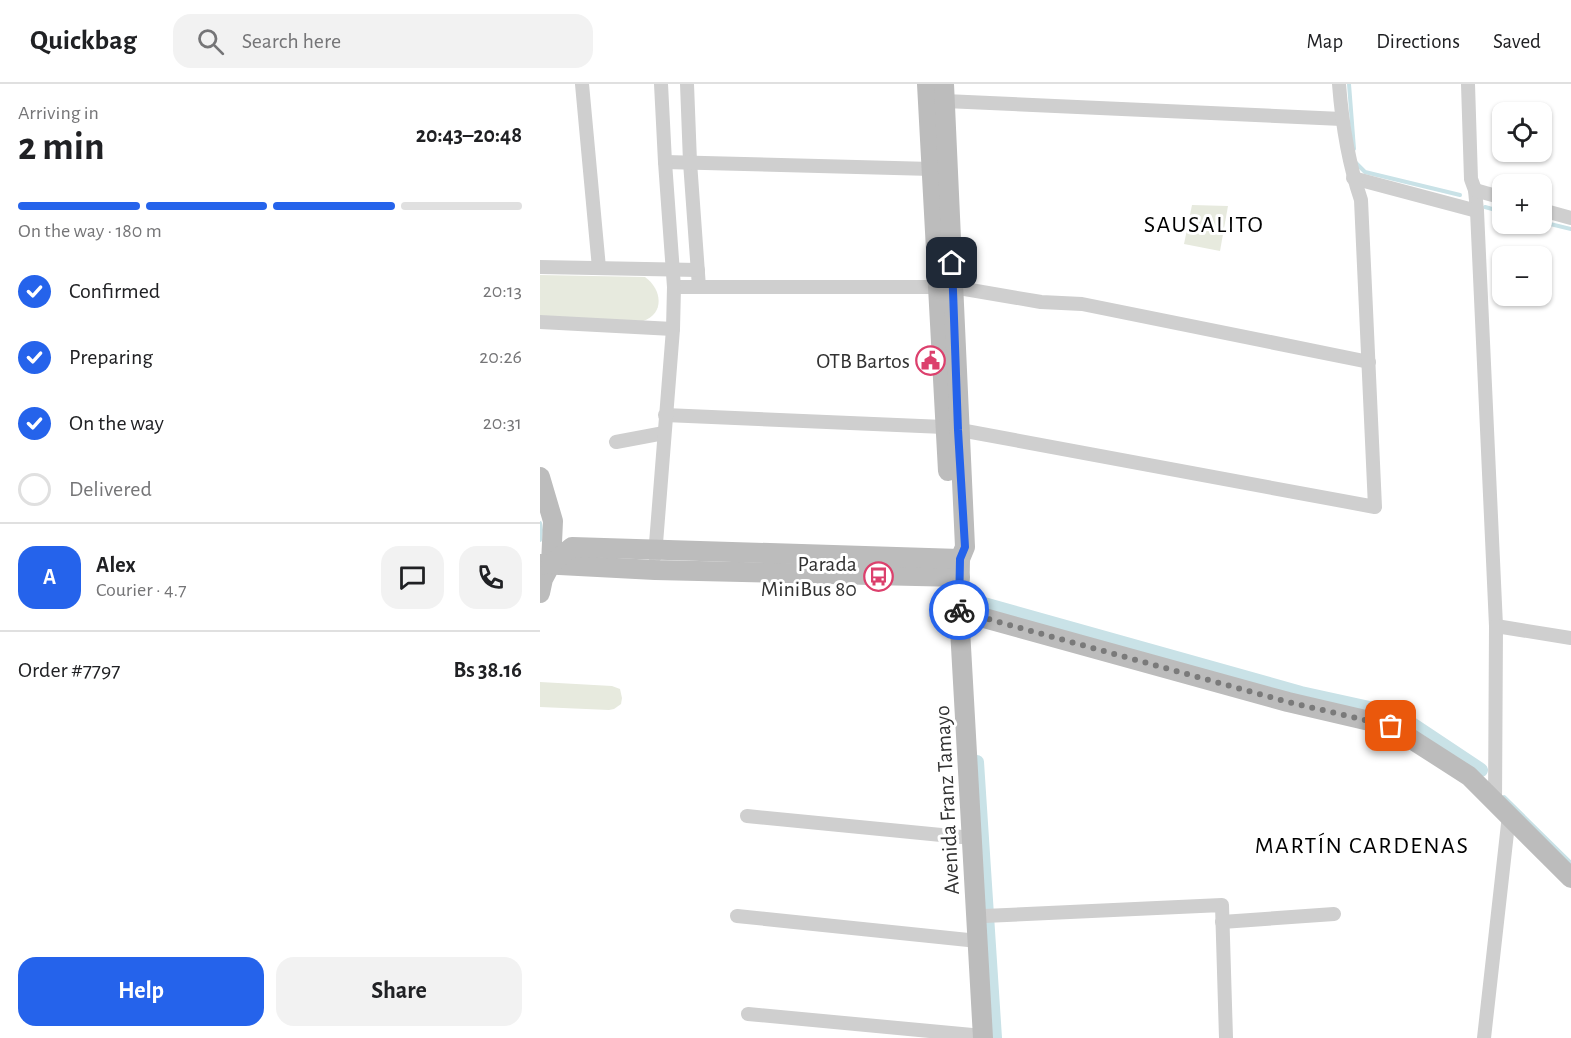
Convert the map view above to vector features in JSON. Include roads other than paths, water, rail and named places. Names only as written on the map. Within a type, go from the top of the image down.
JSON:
[{"type":"street","points":[[582,84],[599,268]]},
{"type":"street","points":[[655,561],[673,328],[674,287],[661,84]]},
{"type":"street","points":[[687,84],[699,287]]},
{"type":"street","name":"Avenida Franz Tamayo","points":[[927,84],[932,169],[946,286]]},
{"type":"street","points":[[665,416],[951,428],[1375,507],[1361,200],[1353,178],[1342,119],[1340,84]]},
{"type":"street","points":[[1468,84],[1471,179],[1475,190],[1477,211],[1502,809],[1484,1038]]},
{"type":"street","points":[[944,92],[1342,119]]},
{"type":"street","name":"Avenida Franz Tamayo","points":[[944,92],[946,286],[954,549],[960,568],[959,611],[983,1037]]},
{"type":"street","points":[[665,162],[932,169]]},
{"type":"street","points":[[1353,178],[1477,211]]},
{"type":"street","points":[[1475,190],[1492,195]]},
{"type":"street","points":[[1552,213],[1571,218]]},
{"type":"street","points":[[540,267],[698,270]]},
{"type":"street","points":[[674,287],[946,286],[1041,302],[1082,304],[1369,362]]},
{"type":"street","points":[[540,322],[673,328]]},
{"type":"street","points":[[616,442],[664,433]]},
{"type":"street","points":[[540,477],[553,521],[540,593]]},
{"type":"street","points":[[545,564],[655,561],[960,568]]},
{"type":"street","points":[[959,611],[1288,702],[1391,726],[1469,776],[1571,878]]},
{"type":"street","points":[[1496,626],[1571,638]]},
{"type":"street","points":[[747,816],[972,838]]},
{"type":"street","points":[[976,919],[984,916],[1222,905],[1226,1038]]},
{"type":"street","points":[[1222,921],[1334,914]]},
{"type":"street","points":[[737,916],[978,941]]},
{"type":"street","points":[[748,1014],[983,1037]]},
{"type":"waterway","points":[[1349,84],[1354,149]]},
{"type":"waterway","points":[[1355,162],[1365,172],[1460,195]]},
{"type":"waterway","points":[[1485,207],[1492,209]]},
{"type":"waterway","points":[[1552,224],[1571,229]]},
{"type":"waterway","points":[[540,523],[540,540]]},
{"type":"waterway","points":[[967,615],[966,599],[1301,693],[1397,714],[1481,770]]},
{"type":"waterway","points":[[977,762],[995,1038]]},
{"type":"waterway","points":[[1504,797],[1571,863]]},
{"type":"place","name":"OTB Bartos","points":[[931,360]]},
{"type":"place","name":"Parada MiniBus 80","points":[[878,576]]},
{"type":"district","name":"SAUSALITO","points":[[1204,224]]},
{"type":"district","name":"MARTÍN CARDENAS","points":[[1362,845]]}]
